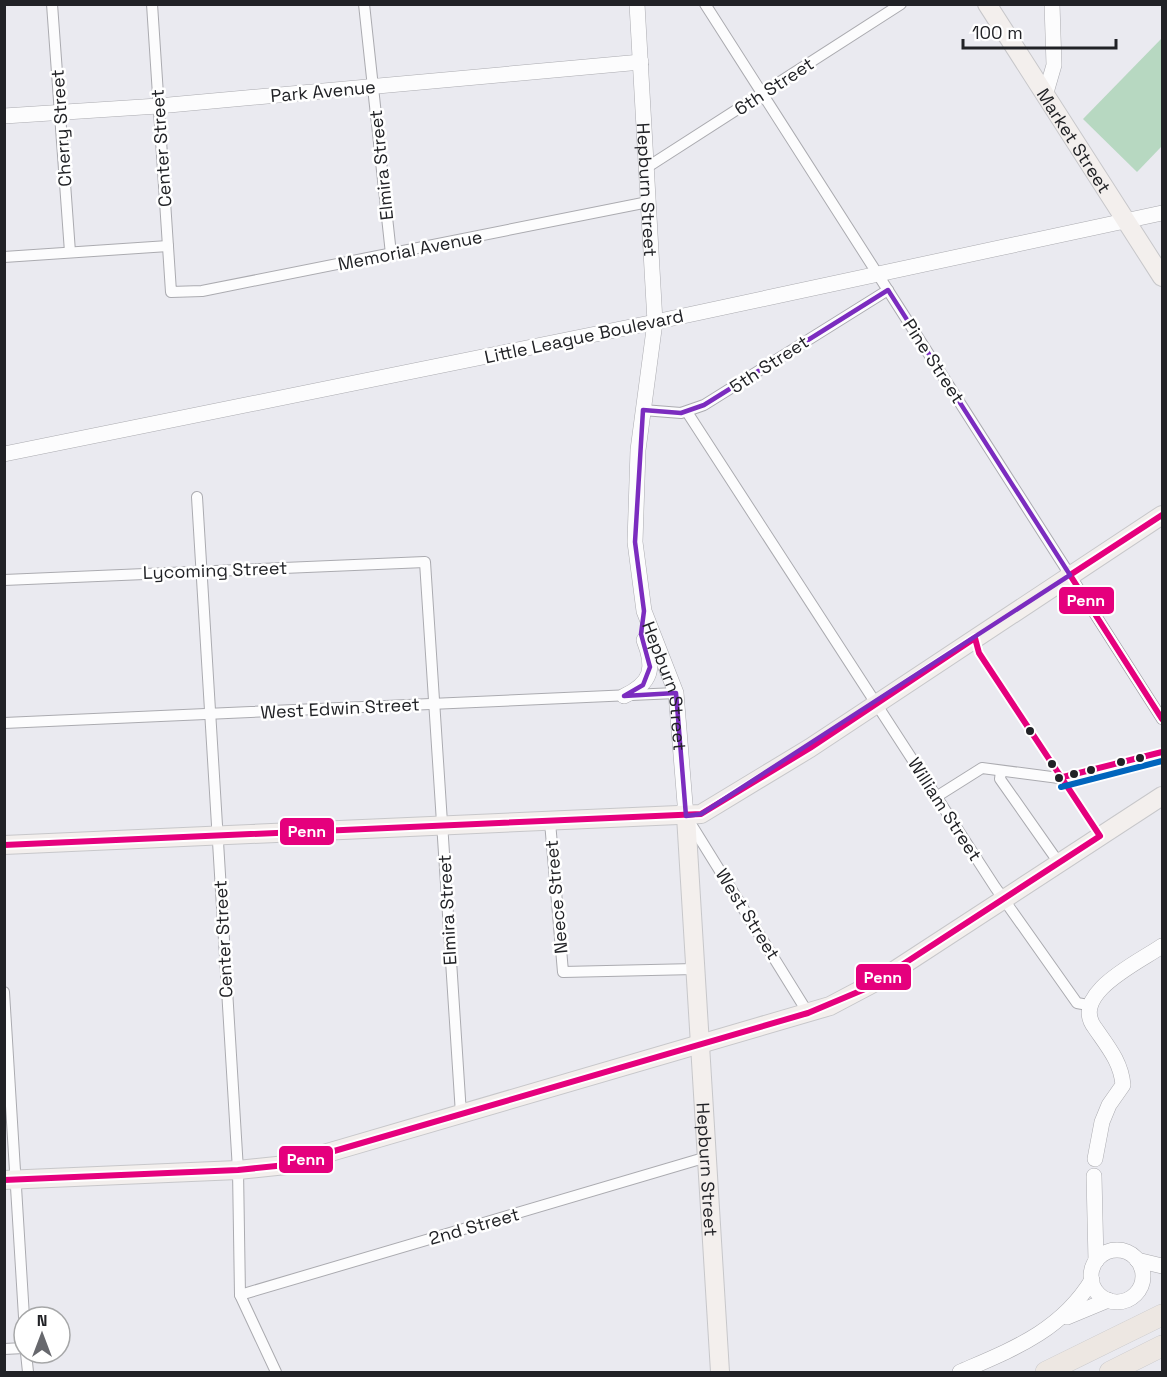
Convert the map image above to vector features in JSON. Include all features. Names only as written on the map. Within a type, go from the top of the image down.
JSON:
[{"type":"highway","points":[[1046,1372],[1162,1313]]},
{"type":"highway","points":[[1110,1372],[1162,1346]]},
{"type":"main road","name":"Market Street","points":[[987,4],[1162,277]]},
{"type":"main road","points":[[4,845],[701,814],[716,808],[1162,515]]},
{"type":"main road","points":[[10,1180],[238,1170],[306,1160],[831,1006],[866,989],[1162,796]]},
{"type":"main road","name":"Hepburn Street","points":[[686,816],[720,1372]]},
{"type":"street","name":"Cherry Street","points":[[52,4],[70,252]]},
{"type":"street","name":"Center Street","points":[[152,4],[171,292]]},
{"type":"street","name":"Elmira Street","points":[[364,4],[391,254]]},
{"type":"street","name":"Hepburn Street","points":[[637,4],[655,322],[636,478],[635,543],[644,611],[676,693],[686,816]]},
{"type":"street","name":"Pine Street","points":[[705,4],[1162,719]]},
{"type":"street","name":"6th Street","points":[[646,168],[901,4]]},
{"type":"street","points":[[1045,96],[1054,65],[1052,4]]},
{"type":"street","name":"Park Avenue","points":[[4,116],[158,106],[641,62]]},
{"type":"street","name":"Memorial Avenue","points":[[171,292],[202,291],[648,202]]},
{"type":"street","name":"Little League Boulevard","points":[[4,454],[655,322],[1162,213]]},
{"type":"street","points":[[4,257],[168,246]]},
{"type":"street","name":"5th Street","points":[[643,410],[687,412],[727,392],[888,290]]},
{"type":"street","name":"William Street","points":[[687,412],[936,797],[1077,1003],[1088,1005]]},
{"type":"street","name":"Center Street","points":[[197,497],[238,1170],[240,1295],[276,1372]]},
{"type":"street","name":"Elmira Street","points":[[425,562],[460,1114]]},
{"type":"street","name":"Lycoming Street","points":[[4,580],[425,562]]},
{"type":"street","points":[[624,696],[643,685],[649,675],[650,658],[641,634],[644,611]]},
{"type":"street","name":"West Edwin Street","points":[[4,723],[676,693]]},
{"type":"street","points":[[936,797],[982,768],[1059,778]]},
{"type":"street","points":[[1001,771],[1000,778],[1059,863]]},
{"type":"street","name":"West Street","points":[[686,816],[808,1013]]},
{"type":"street","name":"Neece Street","points":[[550,822],[563,972],[695,969]]},
{"type":"street","points":[[1057,1322],[1080,1299],[1092,1280],[1096,1261],[1095,1159],[1102,1122],[1108,1105],[1124,1085],[1122,1073],[1112,1050],[1092,1026],[1088,1017],[1088,1005],[1097,990],[1162,946]]},
{"type":"street","points":[[4,992],[10,1180],[23,1305]]},
{"type":"street","name":"2nd Street","points":[[240,1295],[707,1157]]},
{"type":"street","points":[[1095,1215],[1104,1233],[1121,1251],[1137,1260],[1162,1266]]},
{"type":"street","points":[[1096,1261],[1110,1252],[1121,1251]]},
{"type":"street","points":[[1137,1260],[1143,1271],[1142,1284]]},
{"type":"street","points":[[1092,1280],[1096,1291],[1108,1300],[1119,1302],[1130,1299],[1142,1284],[1162,1274]]},
{"type":"street","points":[[960,1372],[1026,1342],[1057,1322],[1108,1300]]},
{"type":"highlighted area","points":[[888,290],[1070,575],[701,814],[686,816],[676,693],[624,696],[643,685],[650,667],[641,634],[644,611],[635,542],[643,410],[681,413],[704,405]]},
{"type":"green space","points":[[1162,38],[1162,146],[1137,172],[1083,119]]},
{"type":"transit line","name":"Penn","points":[[1162,515],[1070,575],[1162,719]]},
{"type":"transit line","name":"Penn","points":[[4,845],[701,814],[810,748],[975,638],[979,653],[1100,836],[865,989],[808,1013],[286,1165],[238,1170],[4,1180]]},
{"type":"transit line","name":"Penn","points":[[1059,778],[1162,752]]},
{"type":"transit line","points":[[1061,787],[1162,761]]}]
